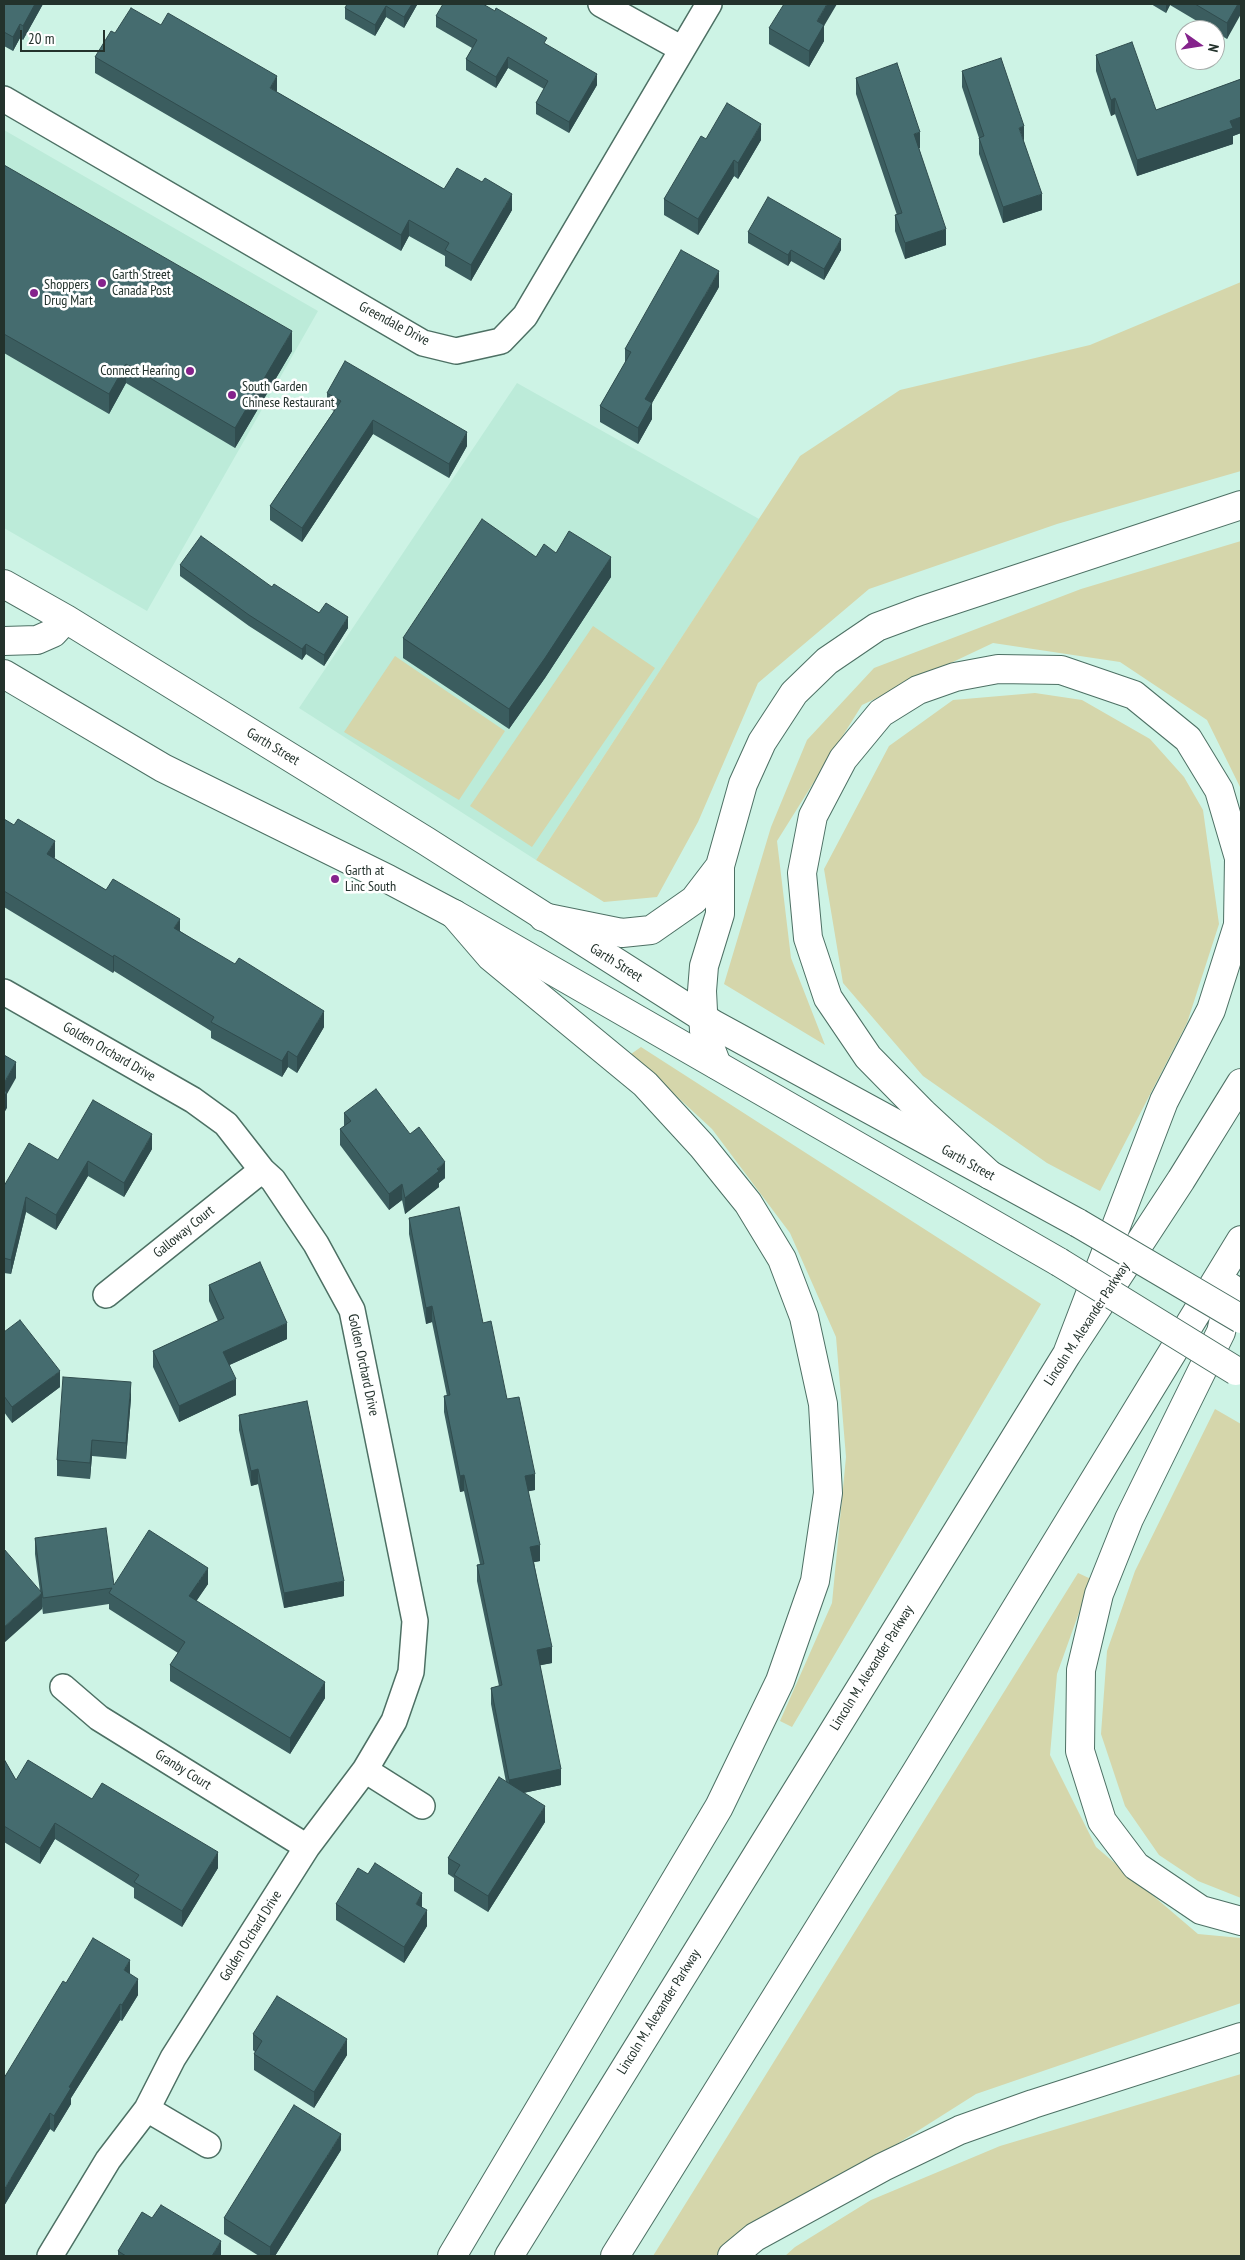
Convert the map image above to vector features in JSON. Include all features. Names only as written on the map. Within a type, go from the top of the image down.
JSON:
[{"type":"main road","points":[[717,1065],[704,1031],[702,1017],[704,966],[720,914],[720,866],[743,784],[762,742],[794,693],[827,660],[877,627],[920,611],[1241,505]]},
{"type":"main road","name":"Garth Street","points":[[4,584],[66,619],[426,841],[702,1017],[1078,1223],[1241,1319]]},
{"type":"main road","points":[[4,641],[36,640],[53,633],[66,619]]},
{"type":"main road","points":[[990,1176],[923,1114],[868,1057],[828,998],[808,938],[802,872],[813,816],[843,759],[881,713],[918,690],[954,677],[998,669],[1061,670],[1134,695],[1188,739],[1218,790],[1239,858],[1238,925],[1211,1010],[1164,1101],[1067,1354]]},
{"type":"main road","points":[[4,674],[163,768],[388,879],[454,914],[1059,1262],[1240,1374]]},
{"type":"main road","points":[[543,917],[622,933],[651,930],[694,900],[720,866]]},
{"type":"main road","points":[[452,2256],[719,1807],[780,1681],[815,1581],[828,1493],[823,1404],[804,1317],[782,1259],[748,1204],[702,1146],[645,1084],[491,957],[454,914]]},
{"type":"main road","name":"Lincoln M. Alexander Parkway","points":[[509,2256],[1067,1354],[1181,1180],[1241,1083]]},
{"type":"main road","points":[[615,2256],[915,1774],[1241,1240]]},
{"type":"main road","points":[[1241,1247],[1221,1332],[1128,1519],[1099,1594],[1080,1670],[1080,1751],[1102,1821],[1136,1866],[1201,1910],[1241,1921]]},
{"type":"main road","points":[[732,2256],[755,2237],[883,2167],[960,2130],[1033,2104],[1241,2037]]},
{"type":"street","points":[[602,4],[682,50]]},
{"type":"street","name":"Greendale Drive","points":[[4,99],[423,343],[456,351],[502,341],[525,316],[708,4]]},
{"type":"street","name":"Golden Orchard Drive","points":[[4,992],[193,1100],[226,1124],[262,1170],[273,1180],[316,1244],[352,1310],[415,1621],[411,1672],[394,1721],[365,1770],[307,1847],[173,2058],[147,2108],[108,2160],[50,2256]]},
{"type":"street","name":"Galloway Court","points":[[106,1295],[262,1170]]},
{"type":"street","name":"Granby Court","points":[[63,1687],[99,1718],[307,1847]]},
{"type":"street","points":[[365,1770],[422,1806]]},
{"type":"street","points":[[147,2108],[208,2145]]},
{"type":"shaded area","points":[[4,130],[318,311],[147,611],[4,528]]},
{"type":"shaded area","points":[[1241,282],[1241,471],[1057,524],[869,589],[758,683],[698,822],[657,897],[604,902],[536,860],[800,456],[900,390],[1090,345]]},
{"type":"shaded area","points":[[517,383],[759,519],[536,860],[299,708]]},
{"type":"shaded area","points":[[1241,541],[1241,789],[1207,720],[1120,662],[993,643],[862,705],[777,841],[791,958],[825,1045],[724,984],[771,827],[807,740],[874,668],[1081,589]]},
{"type":"shaded area","points":[[593,626],[655,668],[532,847],[470,806]]},
{"type":"shaded area","points":[[395,656],[505,731],[459,800],[344,732]]},
{"type":"shaded area","points":[[1035,693],[1082,700],[1150,739],[1184,777],[1203,810],[1219,924],[1187,1023],[1100,1191],[1047,1163],[923,1076],[843,983],[824,869],[889,746],[953,700]]},
{"type":"shaded area","points":[[641,1047],[1041,1304],[792,1727],[780,1721],[832,1603],[846,1457],[836,1337],[790,1233],[712,1129],[631,1054]]},
{"type":"shaded area","points":[[1215,1409],[1241,1424],[1241,1898],[1198,1881],[1159,1855],[1125,1806],[1101,1734],[1107,1651],[1135,1571]]},
{"type":"shaded area","points":[[1078,1573],[1091,1579],[1057,1674],[1050,1755],[1096,1847],[1198,1934],[1241,1938],[1241,2003],[976,2094],[720,2256],[653,2256]]},
{"type":"shaded area","points":[[1241,2074],[1241,2256],[785,2256],[795,2247],[871,2200],[1000,2146]]},
{"type":"building","points":[[4,4],[35,4],[23,26],[20,24],[13,37],[4,32]]},
{"type":"building","points":[[347,4],[412,4],[404,17],[386,6],[375,25],[345,8]]},
{"type":"building","points":[[443,4],[483,4],[495,11],[496,8],[547,38],[544,43],[597,74],[569,122],[536,103],[548,81],[508,57],[496,77],[466,59],[477,40],[436,16]]},
{"type":"building","points":[[784,4],[827,4],[817,21],[824,25],[809,51],[769,28]]},
{"type":"building","points":[[1195,4],[1238,4],[1227,23],[1225,20]]},
{"type":"building","points":[[131,8],[161,25],[168,13],[277,76],[270,88],[444,189],[457,168],[482,182],[485,178],[512,194],[471,265],[445,250],[449,243],[409,220],[401,235],[95,57],[111,31],[115,33]]},
{"type":"building","points":[[1132,42],[1156,110],[1241,79],[1241,117],[1230,121],[1233,128],[1137,160],[1115,98],[1111,100],[1096,55]]},
{"type":"building","points":[[1001,58],[1024,126],[1019,128],[1042,194],[1003,207],[979,138],[984,136],[962,71]]},
{"type":"building","points":[[897,63],[920,132],[914,134],[946,229],[905,243],[895,215],[902,213],[856,78]]},
{"type":"building","points":[[727,103],[761,124],[738,163],[734,160],[698,219],[664,199],[701,136],[706,139]]},
{"type":"building","points":[[4,165],[292,331],[235,428],[126,364],[109,394],[4,334]]},
{"type":"building","points":[[768,197],[841,239],[824,269],[791,250],[788,255],[748,232]]},
{"type":"building","points":[[681,250],[719,271],[645,399],[652,403],[638,428],[600,406],[631,352],[625,349]]},
{"type":"building","points":[[345,361],[467,432],[449,464],[373,420],[302,528],[270,506],[341,401],[327,393]]},
{"type":"building","points":[[482,519],[536,557],[544,544],[556,553],[569,531],[611,557],[509,709],[403,638]]},
{"type":"building","points":[[201,536],[272,587],[274,584],[319,613],[326,603],[348,617],[324,655],[306,644],[302,649],[249,615],[180,565]]},
{"type":"building","points":[[4,819],[14,825],[18,819],[55,841],[47,854],[106,890],[113,879],[180,919],[174,928],[235,964],[239,958],[324,1011],[297,1057],[288,1051],[282,1061],[211,1022],[214,1017],[114,955],[113,957],[4,891]]},
{"type":"building","points":[[4,1055],[16,1062],[4,1083]]},
{"type":"building","points":[[376,1089],[410,1134],[419,1127],[445,1162],[437,1169],[439,1171],[405,1198],[402,1184],[389,1194],[340,1129],[351,1121],[344,1113]]},
{"type":"building","points":[[93,1100],[152,1134],[124,1183],[88,1161],[56,1215],[26,1197],[11,1260],[4,1258],[4,1186],[29,1143],[58,1160]]},
{"type":"building","points":[[459,1207],[483,1323],[491,1321],[507,1399],[519,1397],[535,1474],[525,1476],[540,1545],[530,1547],[552,1647],[537,1650],[561,1769],[509,1780],[491,1688],[502,1685],[477,1565],[484,1564],[464,1475],[460,1476],[444,1396],[450,1395],[432,1306],[426,1308],[409,1218]]},
{"type":"building","points":[[260,1262],[287,1323],[223,1352],[236,1379],[179,1406],[153,1351],[224,1318],[209,1285]]},
{"type":"building","points":[[20,1320],[60,1371],[12,1407],[4,1396],[4,1332]]},
{"type":"building","points":[[63,1377],[131,1382],[126,1443],[92,1440],[90,1463],[57,1460]]},
{"type":"building","points":[[307,1401],[344,1581],[284,1593],[258,1469],[251,1471],[239,1415]]},
{"type":"building","points":[[106,1528],[114,1585],[149,1530],[208,1568],[189,1596],[325,1682],[290,1738],[170,1665],[185,1642],[109,1593],[112,1588],[43,1598],[35,1538]]},
{"type":"building","points":[[4,1549],[42,1593],[4,1627]]},
{"type":"building","points":[[4,1759],[16,1780],[28,1760],[92,1799],[102,1783],[218,1852],[182,1911],[134,1882],[139,1875],[55,1823],[40,1848],[4,1826]]},
{"type":"building","points":[[499,1777],[545,1806],[488,1896],[454,1875],[460,1865],[448,1858]]},
{"type":"building","points":[[375,1863],[422,1893],[416,1904],[427,1910],[404,1947],[336,1904],[358,1868],[368,1874]]},
{"type":"building","points":[[93,1938],[130,1960],[124,1970],[138,1979],[122,2005],[120,2004],[69,2087],[71,2088],[54,2116],[50,2113],[4,2190],[4,2078],[63,1981],[66,1983]]},
{"type":"building","points":[[277,1996],[347,2039],[314,2092],[254,2054],[262,2041],[253,2034]]},
{"type":"building","points":[[294,2105],[341,2134],[270,2247],[224,2218]]},
{"type":"building","points":[[161,2205],[221,2241],[212,2256],[126,2256],[118,2251],[142,2212],[152,2218]]},
{"type":"place","name":"Garth Street Canada Post","points":[[102,283]]},
{"type":"place","name":"Shoppers Drug Mart","points":[[34,293]]},
{"type":"place","name":"Connect Hearing","points":[[190,371]]},
{"type":"place","name":"South Garden Chinese Restaurant","points":[[232,395]]},
{"type":"place","name":"Garth at Linc South","points":[[335,879]]}]
